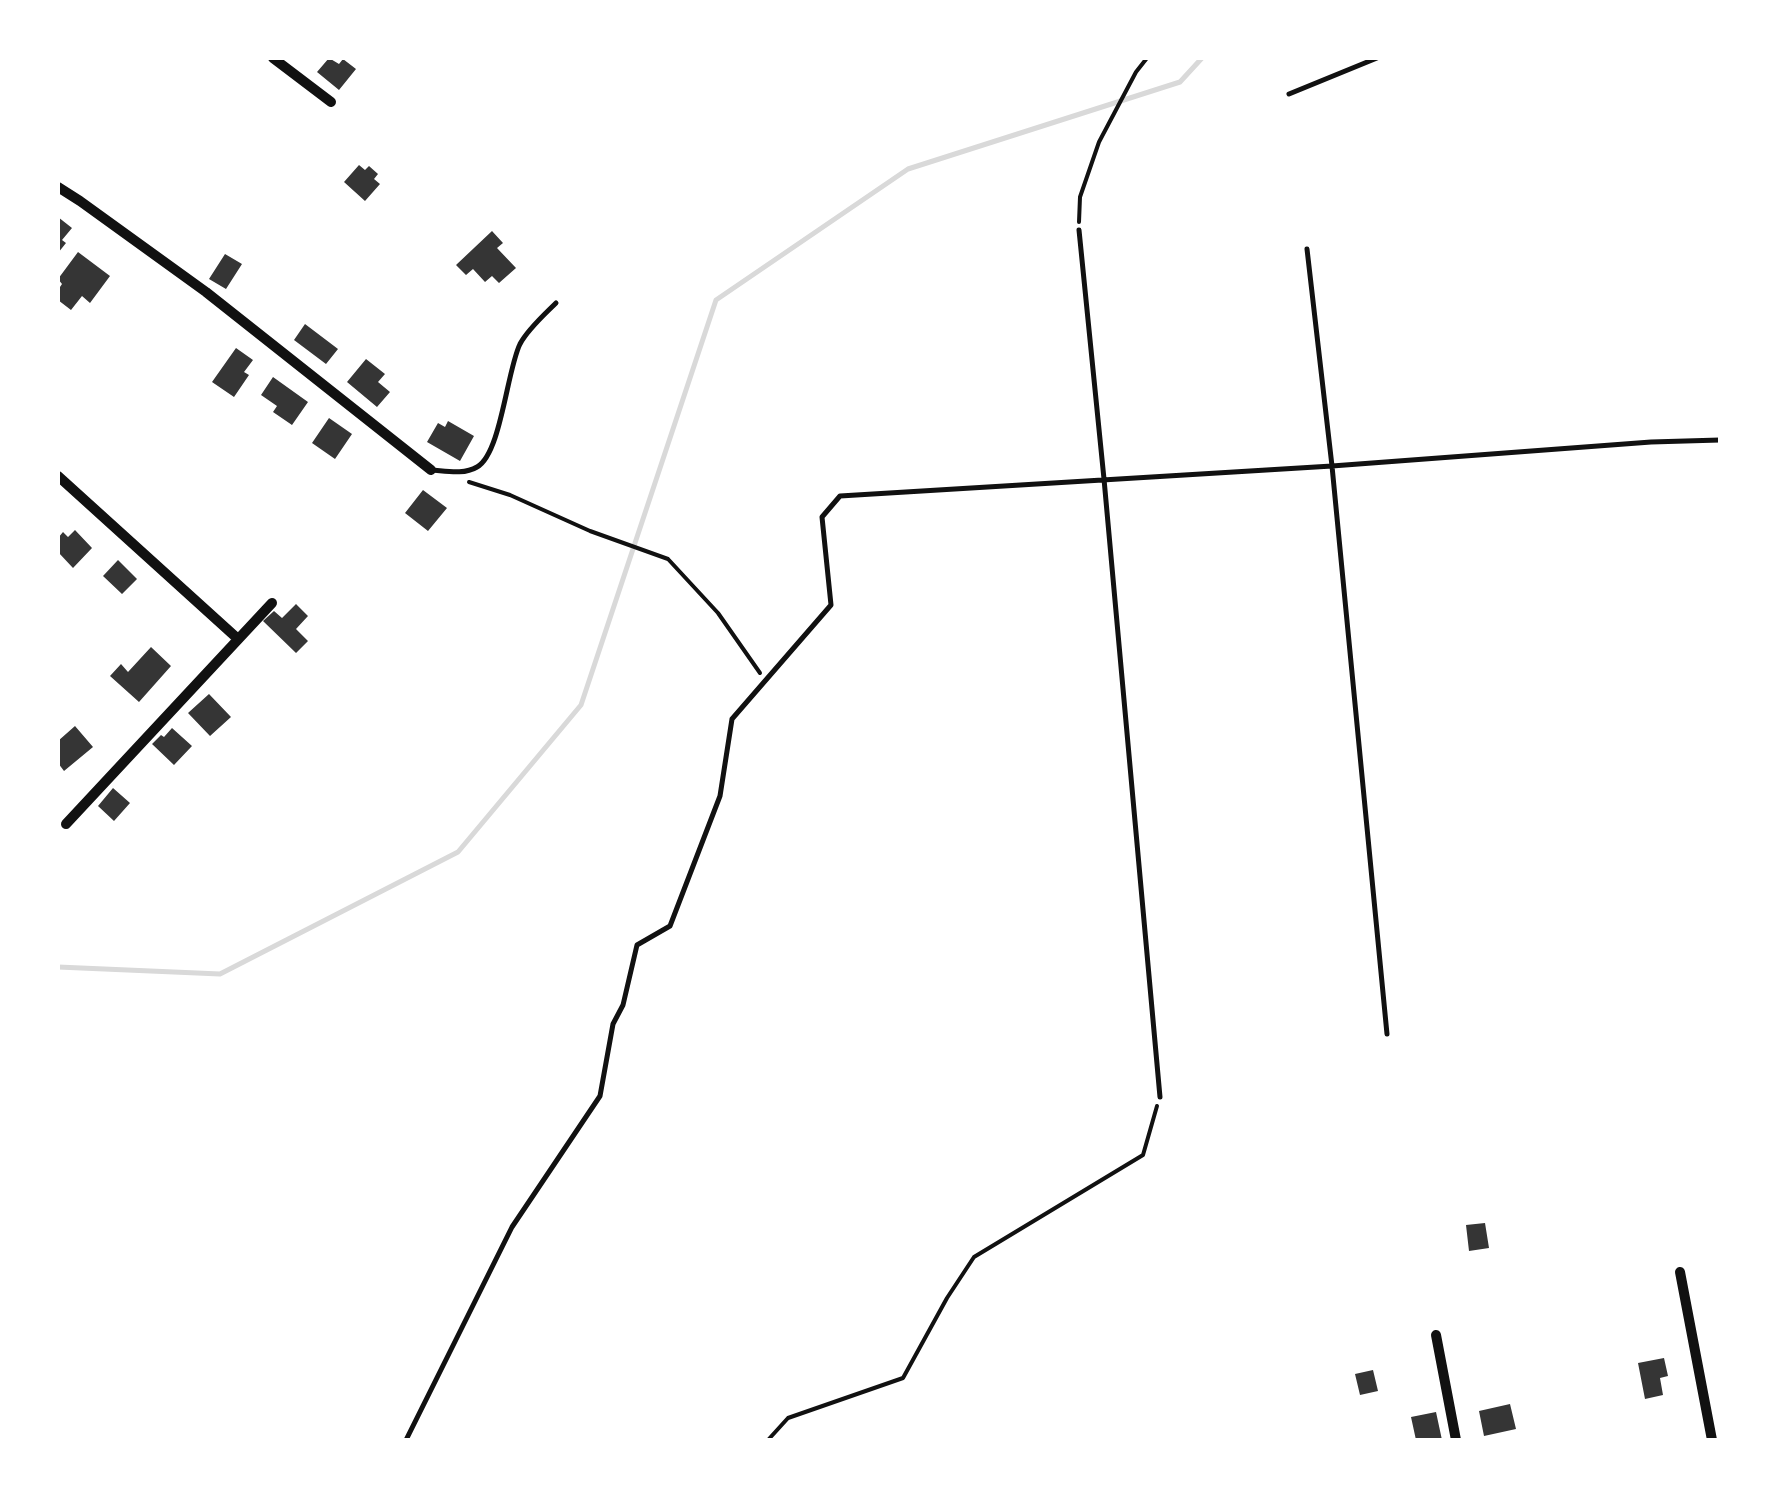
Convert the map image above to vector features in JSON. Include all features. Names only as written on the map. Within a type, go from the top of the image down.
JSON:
[{"type":"street","points":[[273,58],[331,102]]},
{"type":"street","points":[[58,188],[206,292],[432,470]]},
{"type":"street","points":[[58,476],[238,639]]},
{"type":"street","points":[[66,824],[272,604]]},
{"type":"street","points":[[1680,1272],[1712,1440]]},
{"type":"street","points":[[1436,1335],[1456,1440]]},
{"type":"lane","points":[[1289,94],[1377,58]]},
{"type":"lane","points":[[1079,230],[1160,1097]]},
{"type":"lane","points":[[1307,249],[1387,1034]]},
{"type":"lane","points":[[432,470],[462,472],[480,466],[501,418],[520,344],[556,303]]},
{"type":"lane","points":[[406,1440],[512,1227],[600,1096],[614,1024],[623,1005],[637,945],[670,926],[720,796],[732,719],[830,605],[822,517],[840,496],[1720,440]]},
{"type":"path","points":[[1079,230],[1080,197],[1100,142],[1147,58]]},
{"type":"path","points":[[463,480],[668,559],[718,614],[765,681]]},
{"type":"path","points":[[768,1440],[788,1418],[903,1378],[974,1257],[1143,1156],[1160,1097]]},
{"type":"building","points":[[329,58],[339,64],[343,59],[356,69],[339,90],[317,72]]},
{"type":"building","points":[[359,165],[365,170],[369,166],[378,174],[374,179],[380,184],[365,201],[344,182]]},
{"type":"building","points":[[58,217],[72,228],[58,253]]},
{"type":"building","points":[[492,231],[503,243],[497,248],[516,268],[499,283],[492,276],[485,282],[473,269],[466,275],[456,265]]},
{"type":"building","points":[[78,252],[110,276],[90,303],[82,296],[71,310],[58,300],[62,284],[58,279]]},
{"type":"building","points":[[225,254],[242,264],[226,289],[209,279]]},
{"type":"building","points":[[305,324],[338,349],[326,364],[294,340]]},
{"type":"building","points":[[236,348],[253,360],[244,372],[249,375],[234,397],[212,382]]},
{"type":"building","points":[[366,359],[385,374],[378,382],[390,392],[377,407],[347,382]]},
{"type":"building","points":[[273,377],[308,402],[292,425],[273,412],[277,406],[261,395]]},
{"type":"building","points":[[329,418],[352,434],[335,459],[312,443]]},
{"type":"building","points":[[448,421],[474,436],[460,461],[427,442],[438,423],[445,427]]},
{"type":"building","points":[[423,490],[447,508],[428,531],[405,513]]},
{"type":"building","points":[[75,530],[92,548],[73,568],[58,552],[58,538],[63,532],[68,537]]},
{"type":"building","points":[[118,560],[137,579],[122,594],[103,576]]},
{"type":"building","points":[[296,604],[308,616],[296,629],[308,641],[296,653],[263,621],[274,611],[282,618]]},
{"type":"building","points":[[151,647],[171,666],[139,702],[110,676],[121,664],[128,672]]},
{"type":"building","points":[[209,694],[231,717],[210,736],[188,713]]},
{"type":"building","points":[[75,726],[93,747],[64,771],[58,763],[58,741]]},
{"type":"building","points":[[172,728],[192,746],[174,765],[152,744]]},
{"type":"building","points":[[113,788],[130,803],[114,821],[98,806]]},
{"type":"building","points":[[1485,1223],[1489,1248],[1469,1251],[1466,1225]]},
{"type":"building","points":[[1664,1358],[1668,1376],[1660,1378],[1663,1395],[1645,1399],[1638,1363]]},
{"type":"building","points":[[1373,1370],[1378,1391],[1360,1395],[1355,1374]]},
{"type":"building","points":[[1510,1404],[1516,1429],[1484,1436],[1479,1411]]},
{"type":"building","points":[[1436,1412],[1442,1440],[1416,1440],[1411,1417]]},
{"type":"waterway","points":[[58,967],[220,974],[458,852],[581,705],[716,300],[908,169],[1180,82],[1202,58]]}]
